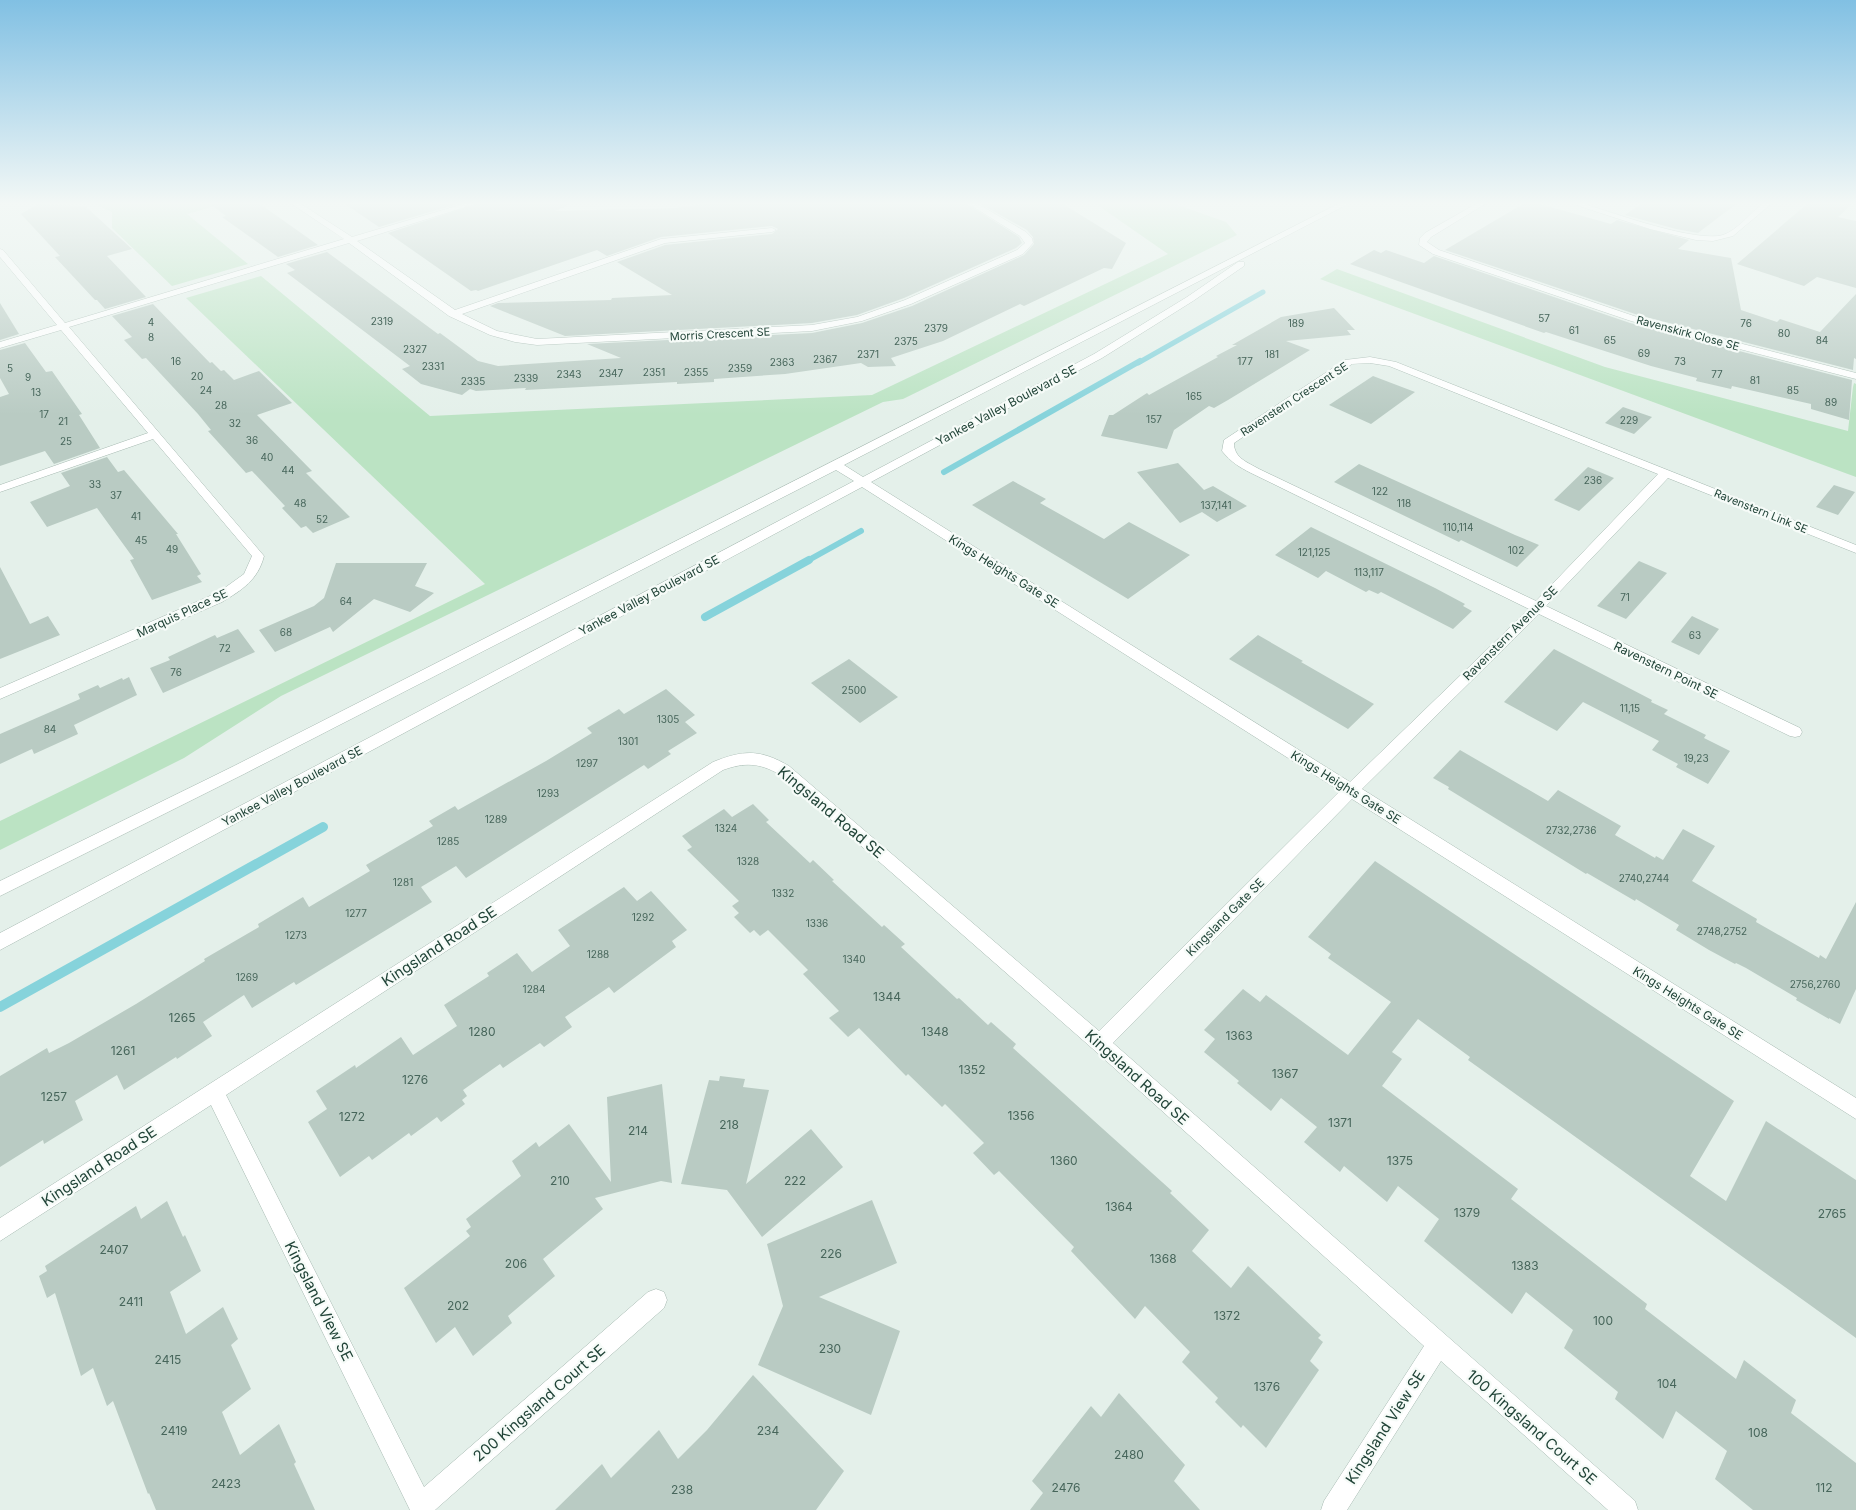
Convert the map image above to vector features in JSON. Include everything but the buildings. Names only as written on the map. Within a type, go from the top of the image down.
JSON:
[{"type":"street","name":"Marquis Place SE","points":[[0,694],[217,599],[248,578],[256,568],[258,556],[19,274]]},
{"type":"street","points":[[0,345],[237,274]]},
{"type":"street","name":"Morris Crescent SE","points":[[399,274],[452,314],[473,326],[504,338],[536,342],[812,328],[860,319],[908,302],[970,274]]},
{"type":"street","points":[[452,314],[567,274]]},
{"type":"street","name":"Yankee Valley Boulevard SE","points":[[0,889],[239,770],[1204,274]]},
{"type":"street","name":"Yankee Valley Boulevard SE","points":[[0,942],[1098,356],[1190,300],[1227,274]]},
{"type":"street","name":"Ravenskirk Close SE","points":[[1502,274],[1634,319],[1856,376]]},
{"type":"street","name":"Ravenstern Crescent SE","points":[[1537,608],[1236,461],[1228,452],[1228,442],[1349,362],[1360,359],[1374,360],[1400,368],[1666,473]]},
{"type":"street","points":[[0,490],[154,435]]},
{"type":"street","name":"Kings Heights Gate SE","points":[[836,465],[1856,1109]]},
{"type":"street","name":"Ravenstern Link SE","points":[[1666,473],[1856,549]]},
{"type":"street","name":"Ravenstern Avenue SE","points":[[1351,790],[1537,608],[1666,473]]},
{"type":"street","name":"Ravenstern Point SE","points":[[1537,608],[1795,732]]},
{"type":"street","name":"Kingsland Road SE","points":[[0,1230],[718,766],[734,759],[753,757],[768,760],[784,770],[1100,1043],[1438,1345]]},
{"type":"street","name":"Kingsland Gate SE","points":[[1100,1043],[1351,790]]},
{"type":"street","name":"Kingsland View SE","points":[[214,1091],[422,1508]]},
{"type":"street","name":"200 Kingsland Court SE","points":[[422,1508],[656,1300]]},
{"type":"street","name":"Kingsland View SE","points":[[1332,1510],[1438,1345]]},
{"type":"street","name":"100 Kingsland Court SE","points":[[1438,1345],[1626,1510]]},
{"type":"green space","points":[[160,274],[212,274],[172,286]]},
{"type":"green space","points":[[1125,274],[1157,274],[903,399],[883,402],[281,696],[184,758],[0,850],[0,821],[485,584],[186,298],[261,276],[430,416],[872,395]]},
{"type":"green space","points":[[1328,274],[1352,274],[1605,367],[1848,431],[1854,383],[1856,384],[1856,477],[1320,279]]},
{"type":"waterway","points":[[1138,363],[1263,292]]},
{"type":"waterway","points":[[944,472],[1140,361]]},
{"type":"waterway","points":[[807,561],[861,531]]},
{"type":"waterway","points":[[705,617],[809,560]]},
{"type":"waterway","points":[[0,1007],[323,827]]}]
